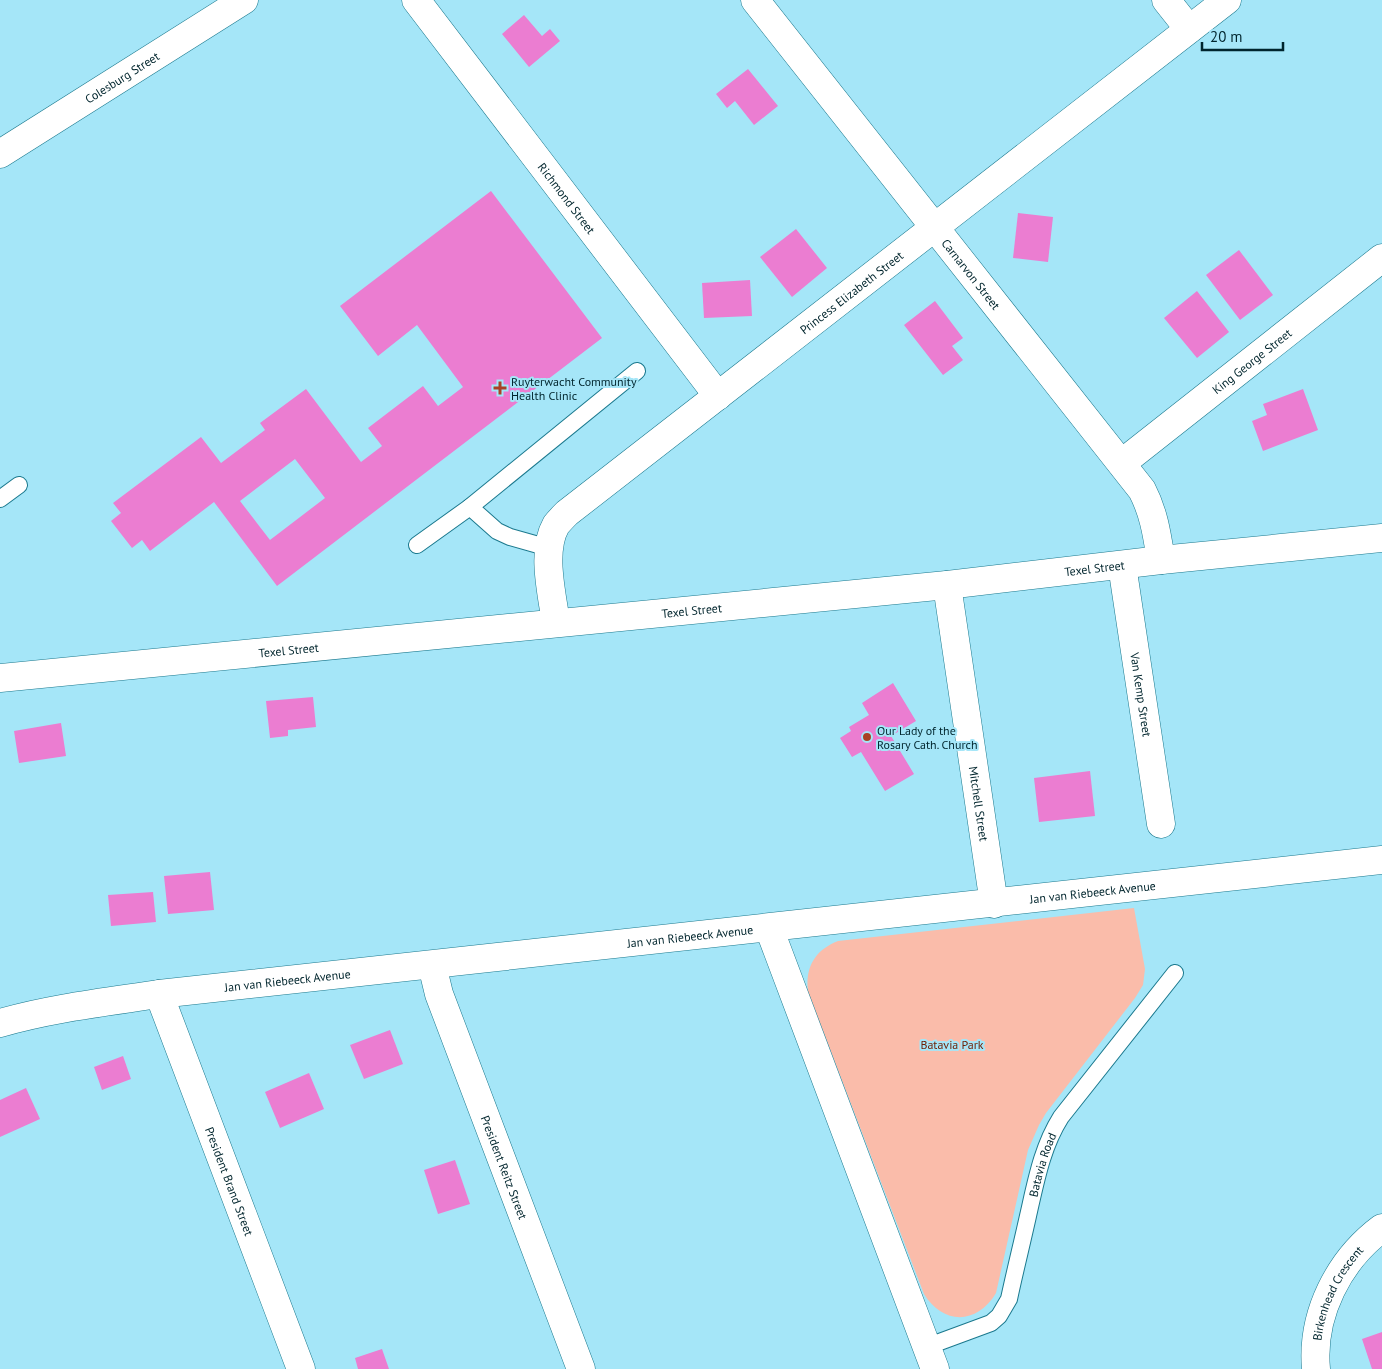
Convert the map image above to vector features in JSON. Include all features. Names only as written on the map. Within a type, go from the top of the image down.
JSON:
[{"type":"street","name":"Colesburg Street","points":[[0,154],[244,0]]},
{"type":"street","name":"Richmond Street","points":[[416,0],[718,396]]},
{"type":"street","name":"Carnarvon Street","points":[[755,0],[934,228],[1122,462],[1142,490],[1150,506],[1161,560]]},
{"type":"street","points":[[1166,0],[1189,30]]},
{"type":"street","name":"Princess Elizabeth Street","points":[[556,623],[551,586],[549,548],[551,537],[557,524],[567,513],[1227,0]]},
{"type":"street","name":"King George Street","points":[[1122,462],[1382,258]]},
{"type":"street","name":"Texel Street","points":[[0,678],[947,585],[1161,560],[1382,538]]},
{"type":"street","name":"Van Kemp Street","points":[[1122,565],[1161,824]]},
{"type":"street","name":"Mitchell Street","points":[[947,585],[994,904]]},
{"type":"street","name":"Jan van Riebeeck Avenue","points":[[0,1022],[66,1008],[159,994],[1382,860]]},
{"type":"street","name":"Batavia Road","points":[[768,928],[931,1358]]},
{"type":"street","name":"President Reitz Street","points":[[432,965],[439,994],[581,1369]]},
{"type":"street","name":"President Brand Street","points":[[159,994],[301,1369]]},
{"type":"street","name":"Birkenhead Crescent","points":[[1316,1369],[1317,1338],[1322,1314],[1330,1292],[1355,1252],[1382,1228]]},
{"type":"lane","points":[[417,545],[470,507],[637,371]]},
{"type":"lane","points":[[0,499],[19,485]]},
{"type":"lane","points":[[470,507],[497,531],[510,537],[549,548]]},
{"type":"lane","name":"Batavia Road","points":[[931,1358],[990,1323],[1005,1308],[1009,1299],[1037,1173],[1047,1142],[1061,1117],[1175,972]]},
{"type":"green space","name":"Batavia Park","points":[[1134,908],[1145,969],[1143,985],[1046,1113],[1039,1125],[1028,1150],[996,1293],[988,1304],[970,1316],[950,1316],[932,1304],[924,1294],[808,992],[808,975],[813,960],[823,949],[838,941]]},
{"type":"building","points":[[524,15],[542,36],[550,29],[560,41],[529,67],[502,34]]},
{"type":"building","points":[[748,69],[778,106],[754,125],[735,101],[727,108],[716,94]]},
{"type":"building","name":"Ruyterwacht Community Health Clinic","points":[[491,191],[602,338],[277,586],[214,502],[150,551],[142,540],[132,548],[111,521],[121,513],[113,503],[201,437],[221,463],[265,430],[260,423],[306,389],[361,462],[382,446],[368,428],[423,386],[438,406],[463,387],[417,325],[378,356],[340,306]],"holes":[[[295,459],[325,498],[270,540],[240,501]]]},
{"type":"building","points":[[1018,213],[1053,217],[1048,262],[1013,258]]},
{"type":"building","points":[[796,229],[827,268],[792,297],[760,257]]},
{"type":"building","points":[[1239,250],[1273,295],[1240,320],[1206,275]]},
{"type":"building","points":[[750,280],[752,316],[704,318],[702,283]]},
{"type":"building","points":[[1197,291],[1229,332],[1197,358],[1164,318]]},
{"type":"building","points":[[935,301],[963,338],[952,346],[963,360],[943,375],[904,325]]},
{"type":"building","points":[[1303,389],[1318,430],[1263,451],[1252,421],[1267,415],[1263,404]]},
{"type":"building","name":"Our Lady of the Rosary Cath. Church","points":[[893,683],[916,721],[891,736],[914,774],[885,791],[861,752],[852,757],[840,738],[851,731],[849,727],[869,715],[862,703]]},
{"type":"building","points":[[313,697],[316,727],[288,730],[288,736],[270,738],[266,701]]},
{"type":"building","points":[[61,723],[66,756],[19,763],[14,731]]},
{"type":"building","points":[[1090,771],[1095,816],[1039,822],[1034,778]]},
{"type":"building","points":[[210,872],[214,910],[168,914],[164,876]]},
{"type":"building","points":[[153,892],[156,922],[111,926],[108,895]]},
{"type":"building","points":[[390,1030],[403,1064],[364,1079],[350,1045]]},
{"type":"building","points":[[123,1056],[131,1079],[102,1090],[94,1067]]},
{"type":"building","points":[[309,1073],[324,1109],[280,1128],[265,1092]]},
{"type":"building","points":[[26,1088],[40,1119],[0,1137],[0,1100]]},
{"type":"building","points":[[455,1160],[470,1204],[438,1214],[424,1170]]},
{"type":"building","points":[[1382,1332],[1382,1369],[1372,1369],[1362,1339]]},
{"type":"building","points":[[382,1349],[389,1369],[358,1369],[355,1358]]},
{"type":"place","name":"Ruyterwacht Community Health Clinic","points":[[500,388]]},
{"type":"place","name":"Our Lady of the Rosary Cath. Church","points":[[867,737]]}]
